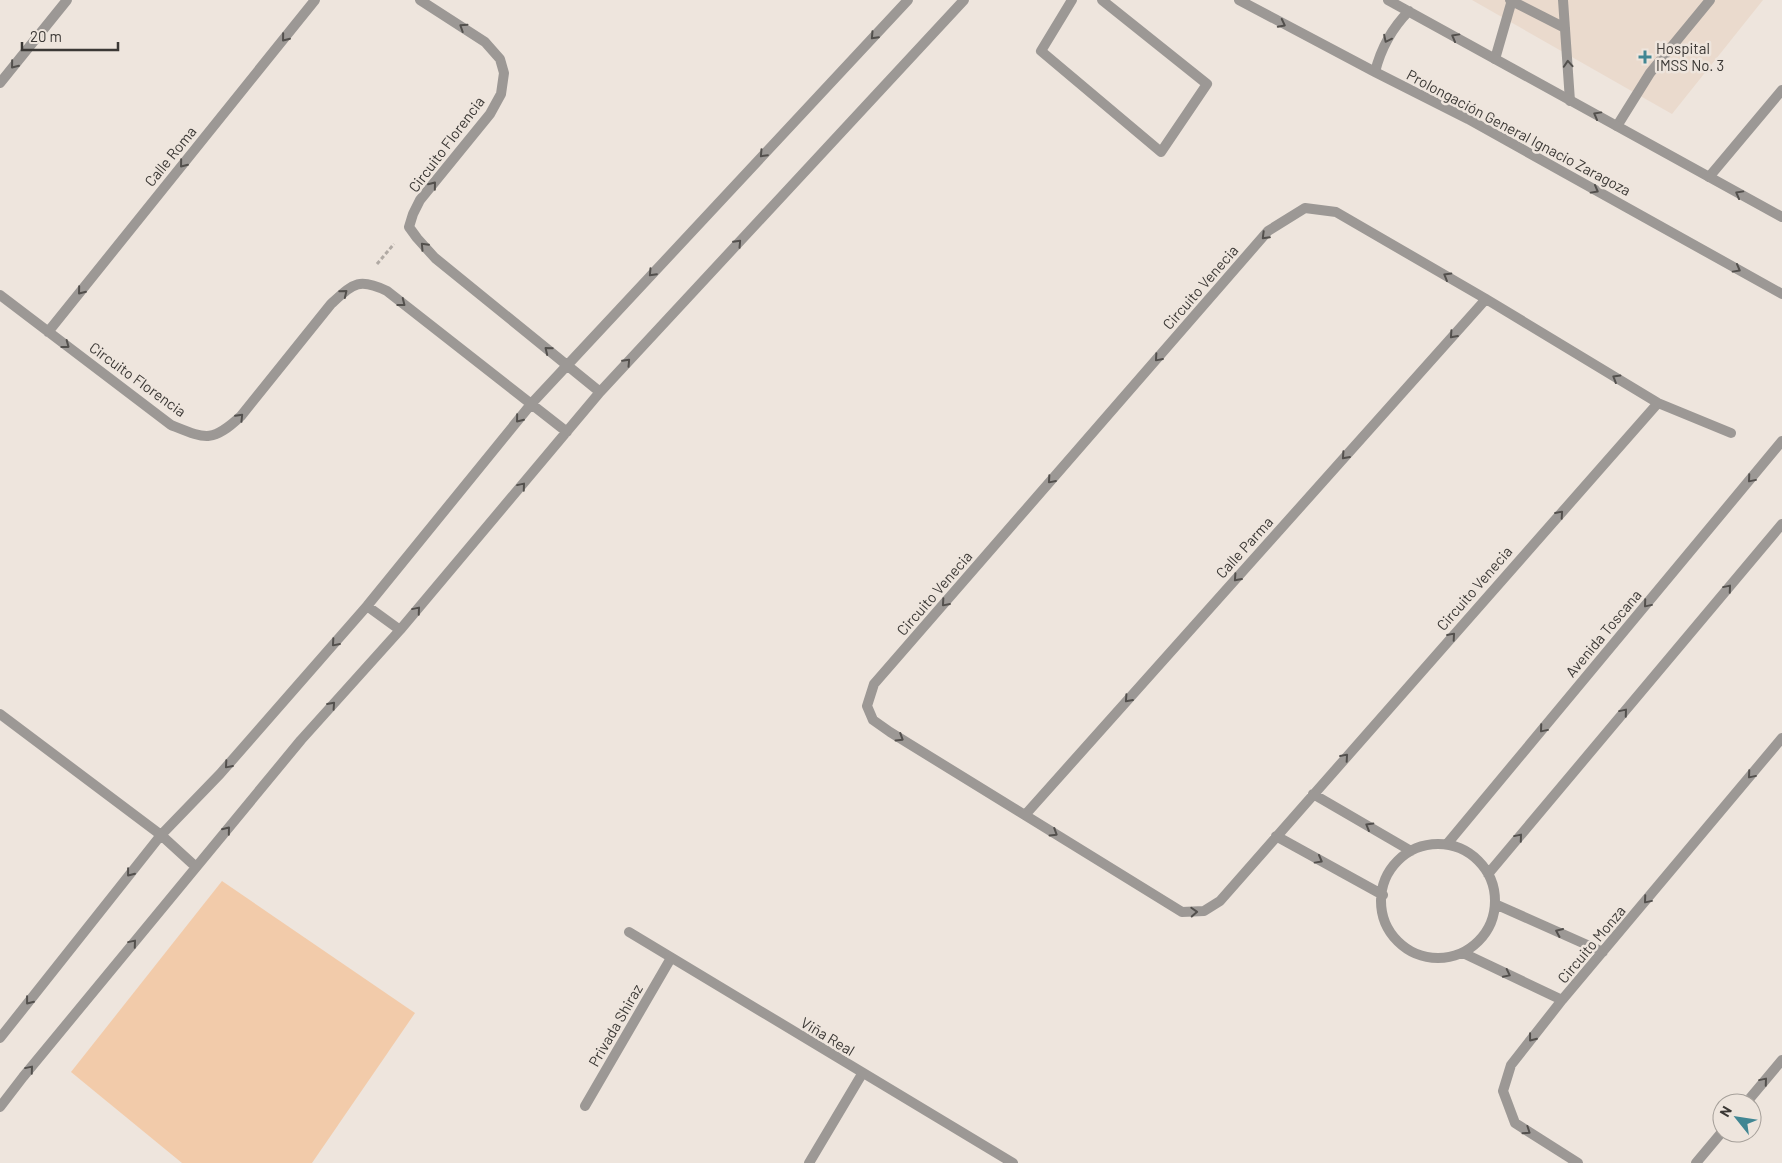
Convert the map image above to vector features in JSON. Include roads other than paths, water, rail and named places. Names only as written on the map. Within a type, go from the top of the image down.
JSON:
[{"type":"street","points":[[0,83],[67,0]]},
{"type":"street","name":"Calle Roma","points":[[48,332],[316,0]]},
{"type":"street","name":"Circuito Florencia","points":[[420,0],[485,42],[500,58],[504,73],[501,94],[490,114],[420,200],[409,227],[435,258],[567,365]]},
{"type":"street","points":[[0,1038],[161,835],[220,774],[367,606],[532,403],[908,0]]},
{"type":"street","points":[[0,1107],[301,740],[400,630],[600,392],[964,0]]},
{"type":"street","points":[[1072,0],[1041,51],[1161,152],[1207,84],[1102,0]]},
{"type":"street","name":"Prolongación General Ignacio Zaragoza","points":[[1239,0],[1468,119],[1782,294]]},
{"type":"street","points":[[1388,0],[1782,217]]},
{"type":"street","points":[[1564,0],[1570,101]]},
{"type":"street","points":[[1617,126],[1650,73],[1710,0]]},
{"type":"street","points":[[1495,58],[1512,1],[1565,28]]},
{"type":"street","points":[[1375,72],[1378,58],[1388,35],[1409,11]]},
{"type":"street","points":[[1709,177],[1782,90]]},
{"type":"street","name":"Circuito Venecia","points":[[1658,403],[1220,901],[1204,911],[1182,912],[873,720],[867,706],[874,684],[1268,231],[1305,208],[1336,212],[1486,299],[1658,403],[1731,433]]},
{"type":"street","name":"Circuito Florencia","points":[[0,294],[171,425],[197,436],[210,436],[225,431],[241,416],[331,304],[348,289],[360,283],[372,283],[387,291],[532,403]]},
{"type":"street","name":"Calle Parma","points":[[1025,815],[1486,299]]},
{"type":"street","points":[[567,365],[600,392]]},
{"type":"street","points":[[532,403],[567,432]]},
{"type":"street","name":"Avenida Toscana","points":[[1446,844],[1782,441]]},
{"type":"street","points":[[1488,874],[1782,524]]},
{"type":"street","points":[[367,606],[400,630]]},
{"type":"street","points":[[0,714],[161,835],[196,867]]},
{"type":"street","name":"Circuito Monza","points":[[1578,1163],[1515,1123],[1503,1091],[1511,1065],[1562,1000],[1782,738]]},
{"type":"street","points":[[1313,794],[1411,851]]},
{"type":"street","points":[[1276,836],[1383,895]]},
{"type":"street","points":[[1446,844],[1465,851],[1475,858],[1488,874],[1494,892],[1495,904],[1490,924],[1479,941],[1463,953],[1444,959],[1424,958],[1399,944],[1387,928],[1381,909],[1385,880],[1395,863],[1411,851],[1427,845],[1446,844]]},
{"type":"street","points":[[1495,904],[1603,952]]},
{"type":"street","name":"Viña Real","points":[[629,932],[1012,1163]]},
{"type":"street","points":[[1463,953],[1562,1000]]},
{"type":"street","name":"Privada Shiraz","points":[[585,1106],[671,958]]},
{"type":"street","points":[[1754,1093],[1782,1060]]},
{"type":"street","points":[[809,1163],[862,1074]]},
{"type":"street","points":[[1696,1163],[1713,1143]]},
{"type":"place","name":"Hospital IMSS No. 3","points":[[1645,57]]}]
